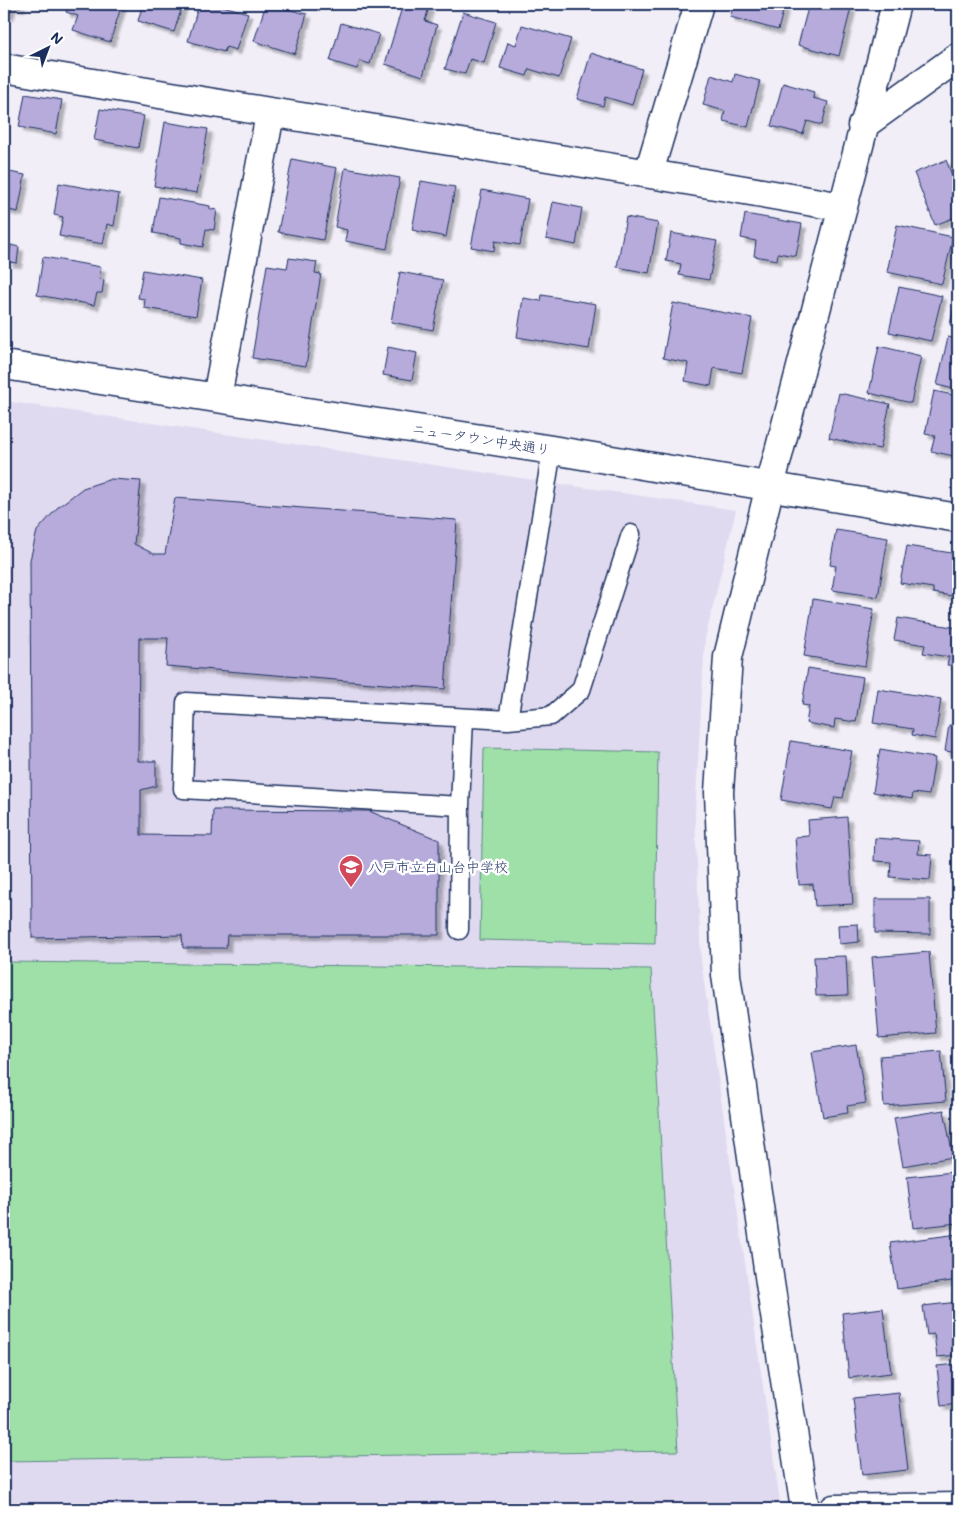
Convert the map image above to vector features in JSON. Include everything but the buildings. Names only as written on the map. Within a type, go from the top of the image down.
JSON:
[{"type":"street","points":[[649,172],[699,4]]},
{"type":"street","points":[[805,1509],[770,1284],[726,976],[719,792],[728,657],[862,126],[896,4]]},
{"type":"street","points":[[862,126],[958,57]]},
{"type":"street","points":[[4,68],[270,114],[649,172],[842,207]]},
{"type":"street","points":[[217,397],[270,114]]},
{"type":"street","name":"ニュータウン中央通り","points":[[4,365],[552,450],[958,518]]},
{"type":"street","points":[[834,1509],[958,1507]]},
{"type":"lane","points":[[508,720],[552,450]]},
{"type":"lane","points":[[460,806],[183,789],[186,702],[508,720],[551,716],[581,690],[631,534]]},
{"type":"lane","points":[[459,930],[460,806],[464,718]]},
{"type":"shaded area","name":"八戸市立白山台中学校","points":[[4,401],[736,510],[705,639],[695,814],[701,961],[781,1509],[4,1509]]},
{"type":"green space","points":[[484,748],[658,752],[655,944],[480,940]]},
{"type":"green space","points":[[5,962],[651,969],[678,1451],[4,1461]]},
{"type":"place","name":"八戸市立白山台中学校","points":[[351,888]]}]
